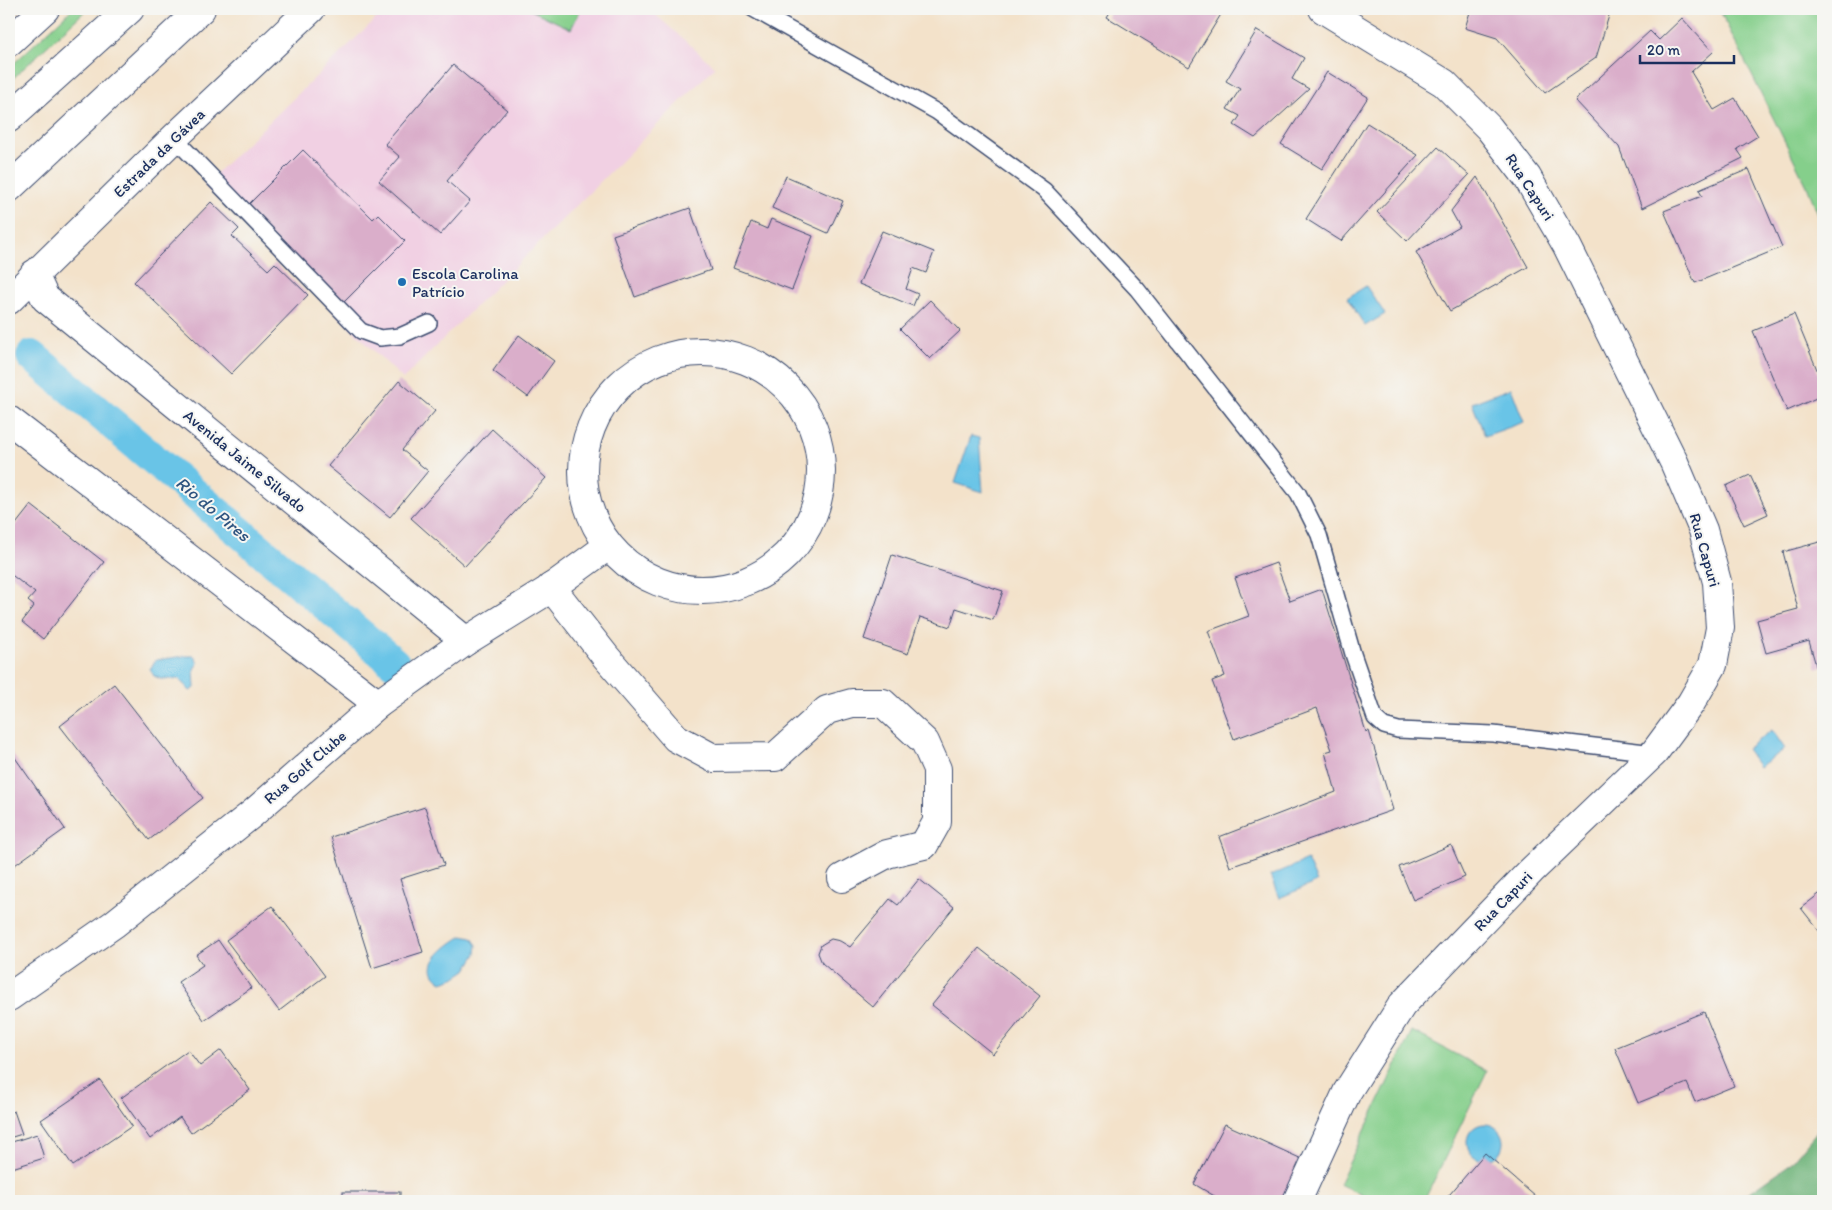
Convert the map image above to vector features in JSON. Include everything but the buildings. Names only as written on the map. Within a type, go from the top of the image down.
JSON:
[{"type":"main road","points":[[9,42],[45,9]]},
{"type":"main road","points":[[9,118],[130,9]]},
{"type":"main road","points":[[9,188],[201,9]]},
{"type":"main road","name":"Estrada da Gávea","points":[[9,300],[174,138],[311,9]]},
{"type":"main road","name":"Rua Capuri","points":[[1297,1201],[1347,1092],[1402,1005],[1531,871],[1654,753],[1691,703],[1713,665],[1720,628],[1717,582],[1703,530],[1674,462],[1567,246],[1528,177],[1490,128],[1444,83],[1323,9]]},
{"type":"main road","name":"Avenida Jaime Silvado","points":[[34,274],[45,298],[466,641]]},
{"type":"main road","points":[[710,352],[748,361],[782,382],[806,413],[820,450],[820,489],[808,526],[784,558],[751,580],[713,590],[674,588],[638,572],[608,546],[588,512],[581,473],[587,434],[606,400],[634,372],[670,356],[710,352]]},
{"type":"main road","points":[[9,420],[378,704]]},
{"type":"main road","name":"Rua Golf Clube","points":[[9,997],[114,924],[252,814],[378,704],[466,641],[551,587],[608,546]]},
{"type":"main road","points":[[551,587],[606,657],[676,738],[713,758],[775,757],[827,710],[852,703],[883,703],[925,742],[937,769],[937,822],[924,846],[887,854],[842,878]]},
{"type":"lane","points":[[753,9],[937,112],[1044,190],[1137,289],[1298,493],[1319,535],[1353,654],[1375,718],[1379,722],[1384,726],[1398,730],[1493,734],[1654,753]]},
{"type":"lane","points":[[174,138],[361,331],[380,338],[400,336],[429,323]]},
{"type":"shaded area","name":"Escola Carolina Patrício","points":[[386,9],[649,9],[715,67],[403,379],[204,185]]},
{"type":"green space","points":[[72,9],[87,9],[9,82],[9,68]]},
{"type":"green space","points":[[529,9],[581,9],[571,29]]},
{"type":"green space","points":[[1716,9],[1823,9],[1823,226],[1806,184],[1722,15]]},
{"type":"green space","points":[[1412,1031],[1487,1071],[1424,1201],[1375,1201],[1339,1184]]},
{"type":"green space","points":[[1823,1124],[1823,1201],[1737,1201],[1790,1164]]},
{"type":"water","points":[[1366,286],[1385,314],[1365,326],[1347,298]]},
{"type":"water","points":[[1511,388],[1524,422],[1485,436],[1472,403]]},
{"type":"water","points":[[971,436],[979,438],[983,492],[955,483]]},
{"type":"water","points":[[194,656],[198,663],[194,669],[195,688],[190,691],[179,679],[161,679],[154,676],[150,669],[156,660]]},
{"type":"water","points":[[1772,730],[1785,749],[1759,767],[1746,749]]},
{"type":"water","points":[[1307,860],[1317,882],[1279,898],[1270,876]]},
{"type":"water","points":[[462,936],[472,938],[477,945],[476,954],[466,970],[454,978],[442,982],[435,976],[432,969],[433,963],[443,950]]},
{"type":"water","points":[[1485,1124],[1492,1125],[1498,1129],[1502,1135],[1502,1149],[1498,1155],[1492,1159],[1485,1160],[1478,1159],[1472,1155],[1468,1149],[1467,1142],[1468,1135],[1472,1129],[1478,1125]]},
{"type":"waterway","name":"Rio do Pires","points":[[32,356],[394,663]]},
{"type":"place","name":"Escola Carolina Patrício","points":[[402,282]]}]
